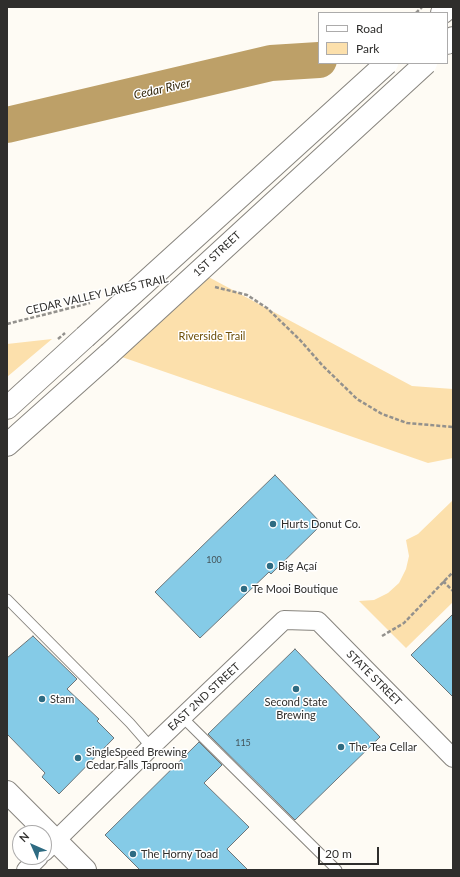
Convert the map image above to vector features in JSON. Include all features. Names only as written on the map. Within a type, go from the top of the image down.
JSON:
[{"type":"main road","points":[[7,408],[386,64]]},
{"type":"main road","name":"1ST STREET","points":[[7,444],[109,354],[425,64]]},
{"type":"main road","points":[[7,792],[33,825]]},
{"type":"main road","points":[[52,847],[85,870]]},
{"type":"street","name":"EAST 2ND STREET","points":[[52,844],[284,620]]},
{"type":"street","name":"STATE STREET","points":[[284,620],[318,621],[453,758]]},
{"type":"lane","points":[[7,599],[130,723],[151,747]]},
{"type":"lane","points":[[182,717],[337,870]]},
{"type":"path","points":[[209,285],[247,295],[267,308],[357,399],[382,414],[412,424],[453,428]]},
{"type":"path","name":"CEDAR VALLEY LAKES TRAIL","points":[[7,324],[96,302]]},
{"type":"path","points":[[382,636],[404,623],[453,572]]},
{"type":"path","points":[[443,581],[453,591]]},
{"type":"green space","name":"Riverside Trail","points":[[201,273],[412,386],[453,389],[453,458],[428,463],[119,356]]},
{"type":"green space","points":[[52,339],[7,377],[7,344]]},
{"type":"green space","points":[[453,500],[453,602],[406,648],[359,601],[374,600],[388,593],[399,583],[406,569],[409,556],[406,540],[418,534]]},
{"type":"building","points":[[275,475],[322,524],[271,574],[269,572],[200,638],[155,592]]},
{"type":"building","points":[[453,614],[453,697],[411,655]]},
{"type":"building","points":[[33,636],[77,679],[67,689],[99,719],[97,721],[114,738],[59,794],[42,777],[45,773],[7,734],[7,658]]},
{"type":"building","points":[[295,649],[380,737],[295,820],[208,734]]},
{"type":"building","points":[[199,742],[222,765],[204,783],[249,827],[227,849],[248,870],[140,870],[105,835]]},
{"type":"waterway","name":"Cedar River","points":[[7,125],[271,63],[318,60]]},
{"type":"place","name":"Hurts Donut Co.","points":[[273,524]]},
{"type":"place","name":"Big Açaí","points":[[270,566]]},
{"type":"place","name":"Te Mooi Boutique","points":[[244,589]]},
{"type":"place","name":"Second State Brewing","points":[[296,689]]},
{"type":"place","name":"Stam","points":[[42,699]]},
{"type":"place","name":"The Tea Cellar","points":[[341,747]]},
{"type":"place","name":"SingleSpeed Brewing Cedar Falls Taproom","points":[[78,758]]},
{"type":"place","name":"The Horny Toad","points":[[133,854]]}]
